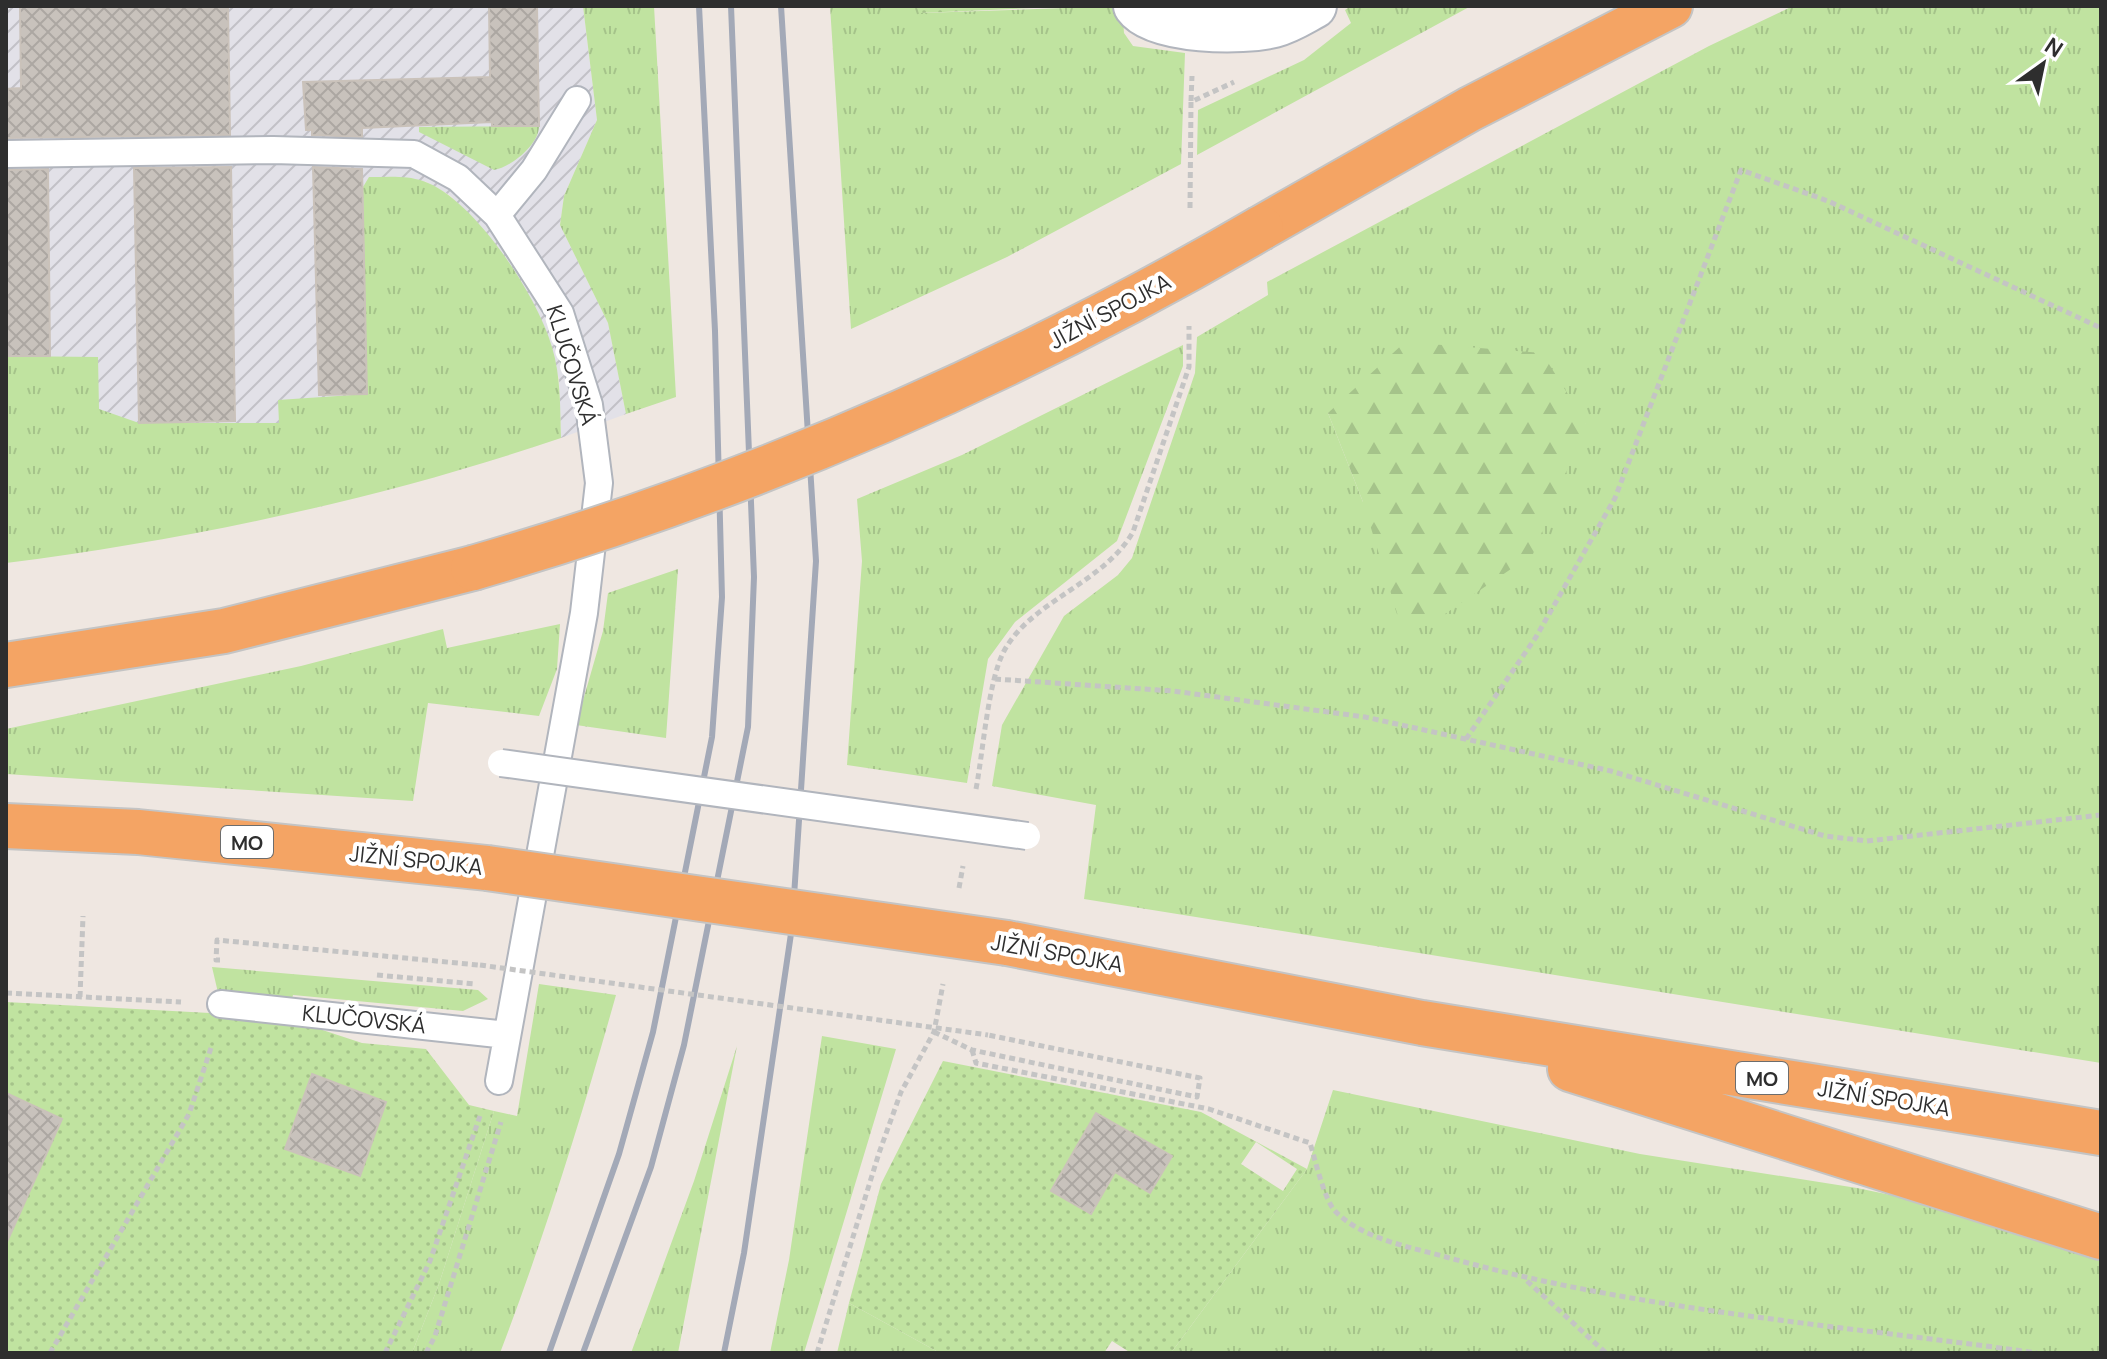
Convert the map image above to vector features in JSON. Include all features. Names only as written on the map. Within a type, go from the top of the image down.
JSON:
[{"type":"highway","name":"JIŽNÍ SPOJKA","points":[[6,665],[224,631],[473,568],[662,508],[912,408],[1076,331],[1470,109],[1670,6]]},
{"type":"highway","name":"JIŽNÍ SPOJKA","points":[[6,826],[168,835],[487,868],[1007,943],[1422,1023],[2101,1133]]},
{"type":"highway","points":[[1422,1023],[2101,1237]]},
{"type":"street","points":[[1136,6],[1143,16],[1158,22],[1256,28],[1290,19],[1314,6]]},
{"type":"lane","points":[[497,215],[534,170],[577,100]]},
{"type":"lane","name":"KLUČOVSKÁ","points":[[6,154],[394,150],[414,154],[458,178],[497,215],[560,313],[589,405],[599,483],[584,613],[499,1081]]},
{"type":"lane","points":[[501,763],[1027,836]]},
{"type":"lane","name":"KLUČOVSKÁ","points":[[221,1004],[507,1035]]},
{"type":"path","points":[[1191,102],[1244,78]]},
{"type":"path","points":[[1190,211],[1192,86]]},
{"type":"path","points":[[1466,739],[1536,637],[1615,498],[1741,170],[1828,201],[2101,328]]},
{"type":"path","points":[[974,801],[1002,653],[1016,633],[1121,552],[1133,532],[1189,367],[1189,320]]},
{"type":"path","points":[[995,679],[1173,691],[1365,717],[1611,771],[1825,836],[1867,841],[2101,815]]},
{"type":"path","points":[[958,893],[964,863]]},
{"type":"path","points":[[80,997],[83,916]]},
{"type":"path","points":[[232,961],[216,960],[217,940],[480,965],[988,1035],[1200,1078],[1197,1097],[972,1050],[934,1032]]},
{"type":"path","points":[[817,1353],[901,1092],[934,1032],[945,970]]},
{"type":"path","points":[[374,975],[515,988]]},
{"type":"path","points":[[6,993],[221,1004],[209,1057],[189,1114],[50,1353]]},
{"type":"path","points":[[972,1050],[976,1063],[1209,1109],[1310,1143],[1333,1209],[1357,1227],[1393,1242],[1525,1279],[1772,1321],[1888,1332],[2037,1353]]},
{"type":"path","points":[[385,1353],[430,1261],[464,1170],[482,1108],[499,1081]]},
{"type":"path","points":[[426,1353],[435,1336],[503,1116],[499,1081]]},
{"type":"path","points":[[1525,1279],[1606,1353]]},
{"type":"shaded area","points":[[6,6],[583,6],[597,120],[564,196],[560,225],[608,323],[626,414],[561,438],[559,378],[492,242],[451,196],[425,181],[365,303],[367,394],[323,439],[159,448],[6,384]]},
{"type":"green space","points":[[583,6],[654,6],[676,397],[626,414],[608,323],[560,225],[564,196],[597,120]]},
{"type":"green space","points":[[830,6],[921,6],[922,13],[1122,6],[1124,33],[1133,46],[1185,53],[1181,164],[1007,257],[851,329]]},
{"type":"green space","points":[[921,6],[1081,6],[921,13]]},
{"type":"green space","points":[[1351,6],[1471,6],[1197,155],[1198,110],[1304,60],[1351,23],[1345,10]]},
{"type":"green space","points":[[1793,6],[2101,6],[2101,1063],[1084,899],[1096,805],[992,786],[1002,725],[1064,616],[1118,575],[1132,558],[1195,373],[1197,337],[1268,295],[1267,282],[1709,46]],"holes":[[[1328,413],[1586,423],[1363,502]]]},
{"type":"green space","points":[[539,126],[534,140],[523,154],[494,170],[419,132],[419,127]]},
{"type":"green space","points":[[369,177],[410,178],[443,191],[483,228],[501,252],[533,302],[552,347],[559,381],[561,438],[425,480],[286,514],[146,542],[6,563],[6,356],[98,357],[99,409],[139,423],[279,423],[278,400],[367,394],[363,187]]},
{"type":"green space","points":[[1405,342],[1542,353],[1586,423],[1533,554],[1442,616],[1398,616],[1363,502],[1328,413]]},
{"type":"green space","points":[[1183,345],[1183,366],[1117,541],[1015,622],[988,659],[967,783],[847,765],[862,561],[857,499],[962,455]]},
{"type":"green space","points":[[678,569],[666,738],[576,725],[603,631],[608,593]]},
{"type":"green space","points":[[560,624],[557,669],[539,716],[428,703],[413,801],[6,774],[6,729],[301,666],[443,629],[447,648]]},
{"type":"green space","points":[[212,967],[478,990],[488,999],[463,1011],[293,995],[291,1003],[219,997]]},
{"type":"green space","points":[[539,984],[616,995],[532,1264],[500,1353],[412,1353],[439,1284],[494,1111],[517,1116]]},
{"type":"green space","points":[[6,1002],[283,1017],[362,1043],[426,1049],[469,1105],[494,1111],[439,1284],[412,1353],[6,1353]]},
{"type":"green space","points":[[822,1036],[896,1049],[804,1353],[770,1353],[789,1260]]},
{"type":"green space","points":[[737,1046],[678,1353],[631,1353],[694,1181]]},
{"type":"green space","points":[[943,1061],[1201,1112],[1307,1169],[1171,1353],[1131,1353],[1112,1341],[1104,1353],[940,1353],[849,1303],[881,1184]],"holes":[[[1096,1113],[1171,1156],[1150,1193],[1115,1172],[1091,1214],[1051,1191]],[[1256,1142],[1297,1169],[1283,1191],[1241,1164]]]},
{"type":"green space","points":[[1333,1090],[1640,1154],[1857,1188],[1972,1212],[2101,1246],[2101,1353],[1171,1353],[1307,1169]]},
{"type":"green space","points":[[849,1303],[940,1353],[837,1353]]},
{"type":"building","points":[[20,6],[228,6],[230,135],[6,138],[6,89],[21,88]]},
{"type":"building","points":[[489,6],[537,6],[539,126],[492,126],[492,122],[362,128],[362,137],[312,135],[312,130],[306,130],[303,82],[490,77]]},
{"type":"building","points":[[231,167],[235,421],[139,423],[134,168]]},
{"type":"building","points":[[313,167],[362,169],[367,394],[319,395]]},
{"type":"building","points":[[48,169],[50,356],[6,356],[6,170]]},
{"type":"building","points":[[312,1074],[386,1102],[360,1176],[285,1149]]},
{"type":"building","points":[[6,1093],[62,1119],[6,1244]]},
{"type":"building","points":[[1096,1113],[1172,1156],[1150,1193],[1115,1172],[1091,1214],[1051,1191]]},
{"type":"railway","points":[[549,1353],[619,1154],[653,1032],[712,737],[722,597],[715,331],[699,6]]},
{"type":"railway","points":[[583,1353],[651,1167],[684,1045],[748,727],[754,577],[731,6]]},
{"type":"railway","points":[[724,1353],[744,1253],[792,927],[816,561],[781,6]]}]
